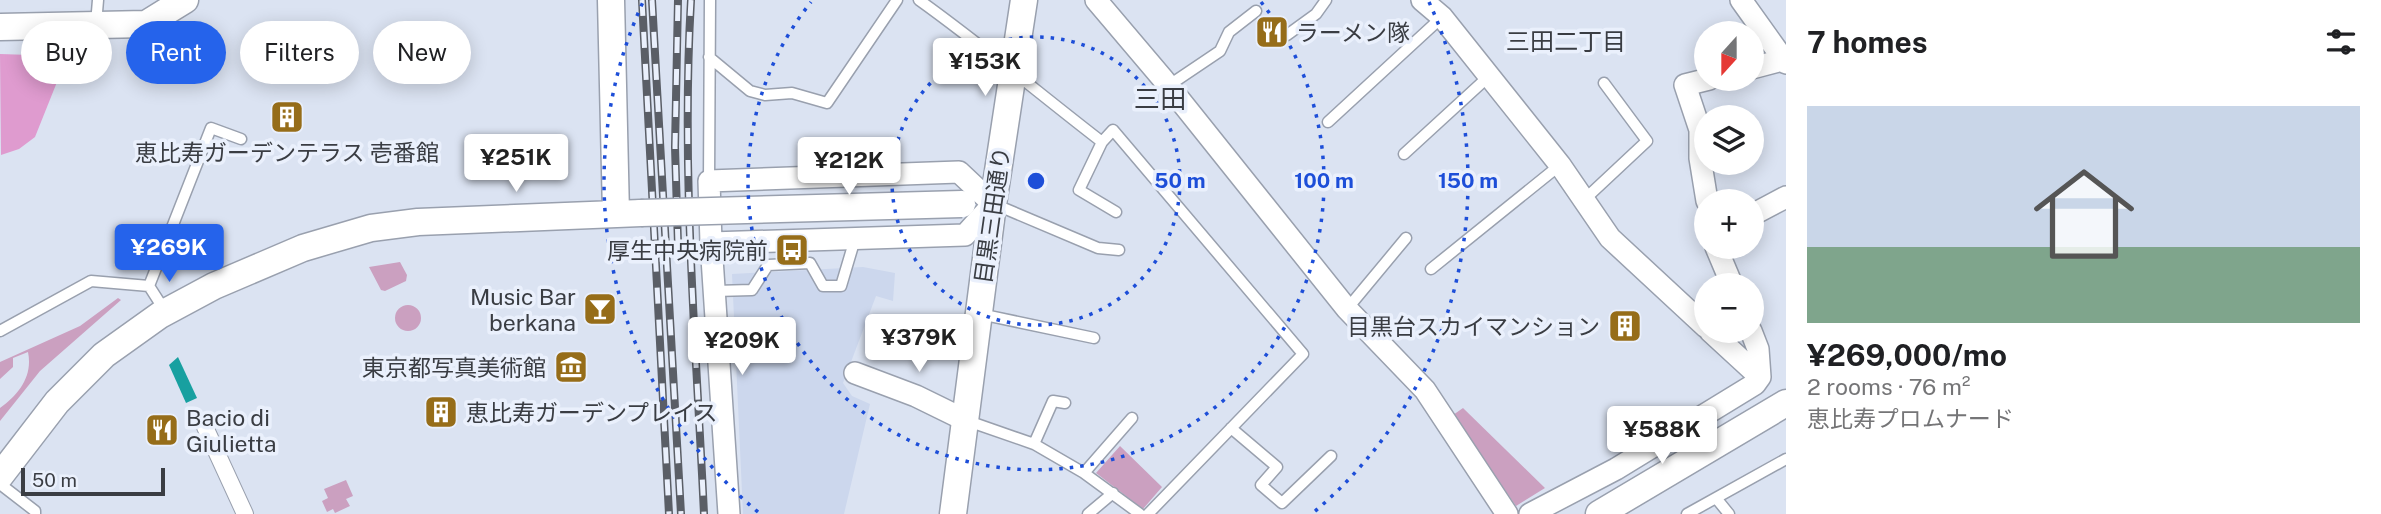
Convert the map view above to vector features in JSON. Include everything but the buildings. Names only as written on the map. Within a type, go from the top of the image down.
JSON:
[{"type":"street","points":[[112,25],[146,24],[185,0]]},
{"type":"street","points":[[611,0],[629,213]]},
{"type":"street","name":"目黒三田通り","points":[[953,514],[993,204],[1024,0]]},
{"type":"street","points":[[1096,0],[1347,309],[1425,390],[1507,514]]},
{"type":"street","points":[[1422,0],[1442,17],[1560,165],[1610,238],[1694,316]]},
{"type":"street","points":[[1741,0],[1785,60],[1764,65]]},
{"type":"street","points":[[0,27],[21,27]]},
{"type":"street","points":[[1694,83],[1685,85],[1700,130],[1700,159],[1705,189]]},
{"type":"street","points":[[729,514],[709,181],[958,172],[993,204]]},
{"type":"street","points":[[1764,209],[1786,197]]},
{"type":"street","points":[[2,472],[57,402],[104,355],[166,312],[214,286],[303,248],[370,228],[418,222],[629,213],[993,204]]},
{"type":"street","points":[[711,243],[965,235],[993,204]]},
{"type":"street","points":[[1723,343],[1760,377]]},
{"type":"street","points":[[1530,514],[1616,469],[1755,384],[1760,377],[1756,343]]},
{"type":"street","points":[[855,373],[916,396],[965,420]]},
{"type":"street","points":[[1599,514],[1786,402]]},
{"type":"street","points":[[205,427],[245,514]]},
{"type":"lane","points":[[96,21],[98,0]]},
{"type":"lane","points":[[709,181],[710,0]]},
{"type":"lane","points":[[709,57],[751,91],[765,95],[792,93],[827,103],[897,0]]},
{"type":"lane","points":[[919,0],[963,31],[1102,142]]},
{"type":"lane","points":[[1287,35],[1316,14],[1326,0]]},
{"type":"lane","points":[[1168,86],[1220,51],[1229,32],[1256,11]]},
{"type":"lane","points":[[1328,122],[1442,17]]},
{"type":"lane","points":[[1404,154],[1488,78]]},
{"type":"lane","points":[[1585,199],[1647,141],[1604,83]]},
{"type":"lane","points":[[149,286],[211,128],[241,139]]},
{"type":"lane","points":[[1116,212],[1079,190],[1102,142],[1113,130],[1303,354],[1148,514]]},
{"type":"lane","points":[[1431,269],[1560,165]]},
{"type":"lane","points":[[993,204],[1098,248],[1119,250]]},
{"type":"lane","points":[[1347,309],[1406,238]]},
{"type":"lane","points":[[715,291],[751,290],[768,265],[810,263],[823,286],[841,286],[855,239]]},
{"type":"lane","points":[[0,331],[91,281],[149,286]]},
{"type":"lane","points":[[149,286],[166,312]]},
{"type":"lane","points":[[979,314],[1094,338]]},
{"type":"lane","points":[[1034,444],[1053,401],[1065,403]]},
{"type":"lane","points":[[1084,472],[1132,418]]},
{"type":"lane","points":[[965,420],[1034,444],[1084,472],[1140,514]]},
{"type":"lane","points":[[1231,428],[1277,467],[1261,485],[1282,503],[1331,456]]},
{"type":"lane","points":[[1687,514],[1782,461],[1786,473]]},
{"type":"lane","points":[[2,472],[37,513]]},
{"type":"lane","points":[[1088,514],[1113,493]]},
{"type":"lane","points":[[1716,498],[1729,514]]},
{"type":"shaded area","points":[[0,54],[21,55],[21,84],[56,84],[35,137],[19,149],[1,155]]},
{"type":"shaded area","points":[[400,262],[407,275],[406,281],[385,291],[381,290],[369,267]]},
{"type":"shaded area","points":[[863,267],[895,273],[893,301],[876,296],[843,383],[852,396],[870,404],[844,514],[743,514],[732,274]]},
{"type":"shaded area","points":[[118,298],[121,300],[40,371],[0,421],[0,408],[19,390],[26,377],[28,352],[13,358],[13,367],[0,379],[0,362],[80,326]]},
{"type":"shaded area","points":[[408,305],[417,309],[421,318],[417,327],[408,331],[399,327],[395,318],[399,309]]},
{"type":"shaded area","points":[[178,357],[197,398],[186,403],[169,365]]},
{"type":"shaded area","points":[[1463,408],[1545,488],[1516,506],[1453,415]]},
{"type":"shaded area","points":[[1120,446],[1162,487],[1143,509],[1096,473]]},
{"type":"shaded area","points":[[346,480],[353,496],[346,499],[350,506],[335,513],[333,509],[327,512],[322,501],[328,498],[324,489]]},
{"type":"railway","points":[[642,0],[669,514]]},
{"type":"railway","points":[[652,0],[681,514]]},
{"type":"railway","points":[[678,0],[675,147],[678,245]]},
{"type":"railway","points":[[691,0],[688,64],[689,193],[704,514]]},
{"type":"place","name":"ラーメン隊","points":[[1272,32]]},
{"type":"place","name":"恵比寿ガーデンテラス 壱番館","points":[[287,117]]},
{"type":"place","name":"厚生中央病院前","points":[[792,250]]},
{"type":"place","name":"Music Bar berkana","points":[[600,309]]},
{"type":"place","name":"目黒台スカイマンション","points":[[1625,326]]},
{"type":"place","name":"東京都写真美術館","points":[[571,367]]},
{"type":"place","name":"恵比寿ガーデンプレイス","points":[[441,412]]},
{"type":"place","name":"Bacio di Giulietta","points":[[162,430]]},
{"type":"district","name":"三田二丁目","points":[[1566,41]]},
{"type":"district","name":"三田","points":[[1160,98]]}]
